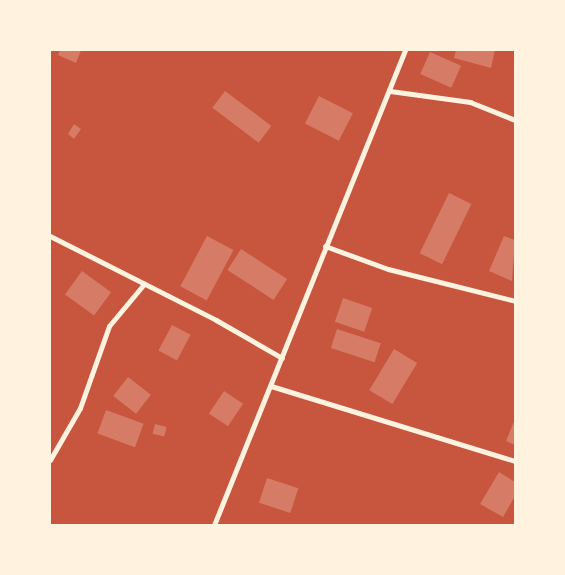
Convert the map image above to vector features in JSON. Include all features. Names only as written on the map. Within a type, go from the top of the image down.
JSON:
[{"type":"street","points":[[214,525],[271,386],[325,246],[390,91],[404,50]]},
{"type":"street","points":[[390,91],[470,102],[515,120]]},
{"type":"street","points":[[50,236],[282,358]]},
{"type":"street","points":[[325,246],[397,271],[515,301]]},
{"type":"street","points":[[50,460],[80,408],[109,326],[144,284]]},
{"type":"street","points":[[271,386],[515,461]]},
{"type":"building","points":[[60,50],[81,50],[76,63],[58,55]]},
{"type":"building","points":[[456,50],[495,50],[491,68],[454,58]]},
{"type":"building","points":[[430,52],[461,66],[451,88],[420,74]]},
{"type":"building","points":[[225,91],[271,126],[259,143],[212,108]]},
{"type":"building","points":[[319,96],[353,113],[339,141],[305,124]]},
{"type":"building","points":[[74,124],[81,129],[74,139],[68,134]]},
{"type":"building","points":[[449,193],[471,204],[442,264],[420,253]]},
{"type":"building","points":[[207,236],[233,250],[207,300],[180,286]]},
{"type":"building","points":[[504,236],[515,240],[512,281],[489,271]]},
{"type":"building","points":[[241,249],[287,279],[274,300],[227,270]]},
{"type":"building","points":[[82,271],[111,292],[94,316],[65,294]]},
{"type":"building","points":[[343,298],[372,308],[364,332],[335,322]]},
{"type":"building","points":[[172,325],[191,335],[177,360],[158,351]]},
{"type":"building","points":[[337,329],[381,343],[375,362],[331,348]]},
{"type":"building","points":[[394,349],[417,363],[392,404],[369,390]]},
{"type":"building","points":[[128,377],[151,395],[136,414],[113,396]]},
{"type":"building","points":[[224,391],[243,404],[228,426],[209,413]]},
{"type":"building","points":[[106,410],[144,424],[135,447],[97,433]]},
{"type":"building","points":[[515,419],[515,445],[506,441]]},
{"type":"building","points":[[155,424],[167,427],[164,437],[153,434]]},
{"type":"building","points":[[499,472],[515,482],[515,496],[503,517],[480,504]]},
{"type":"building","points":[[267,478],[298,488],[290,513],[259,503]]}]
